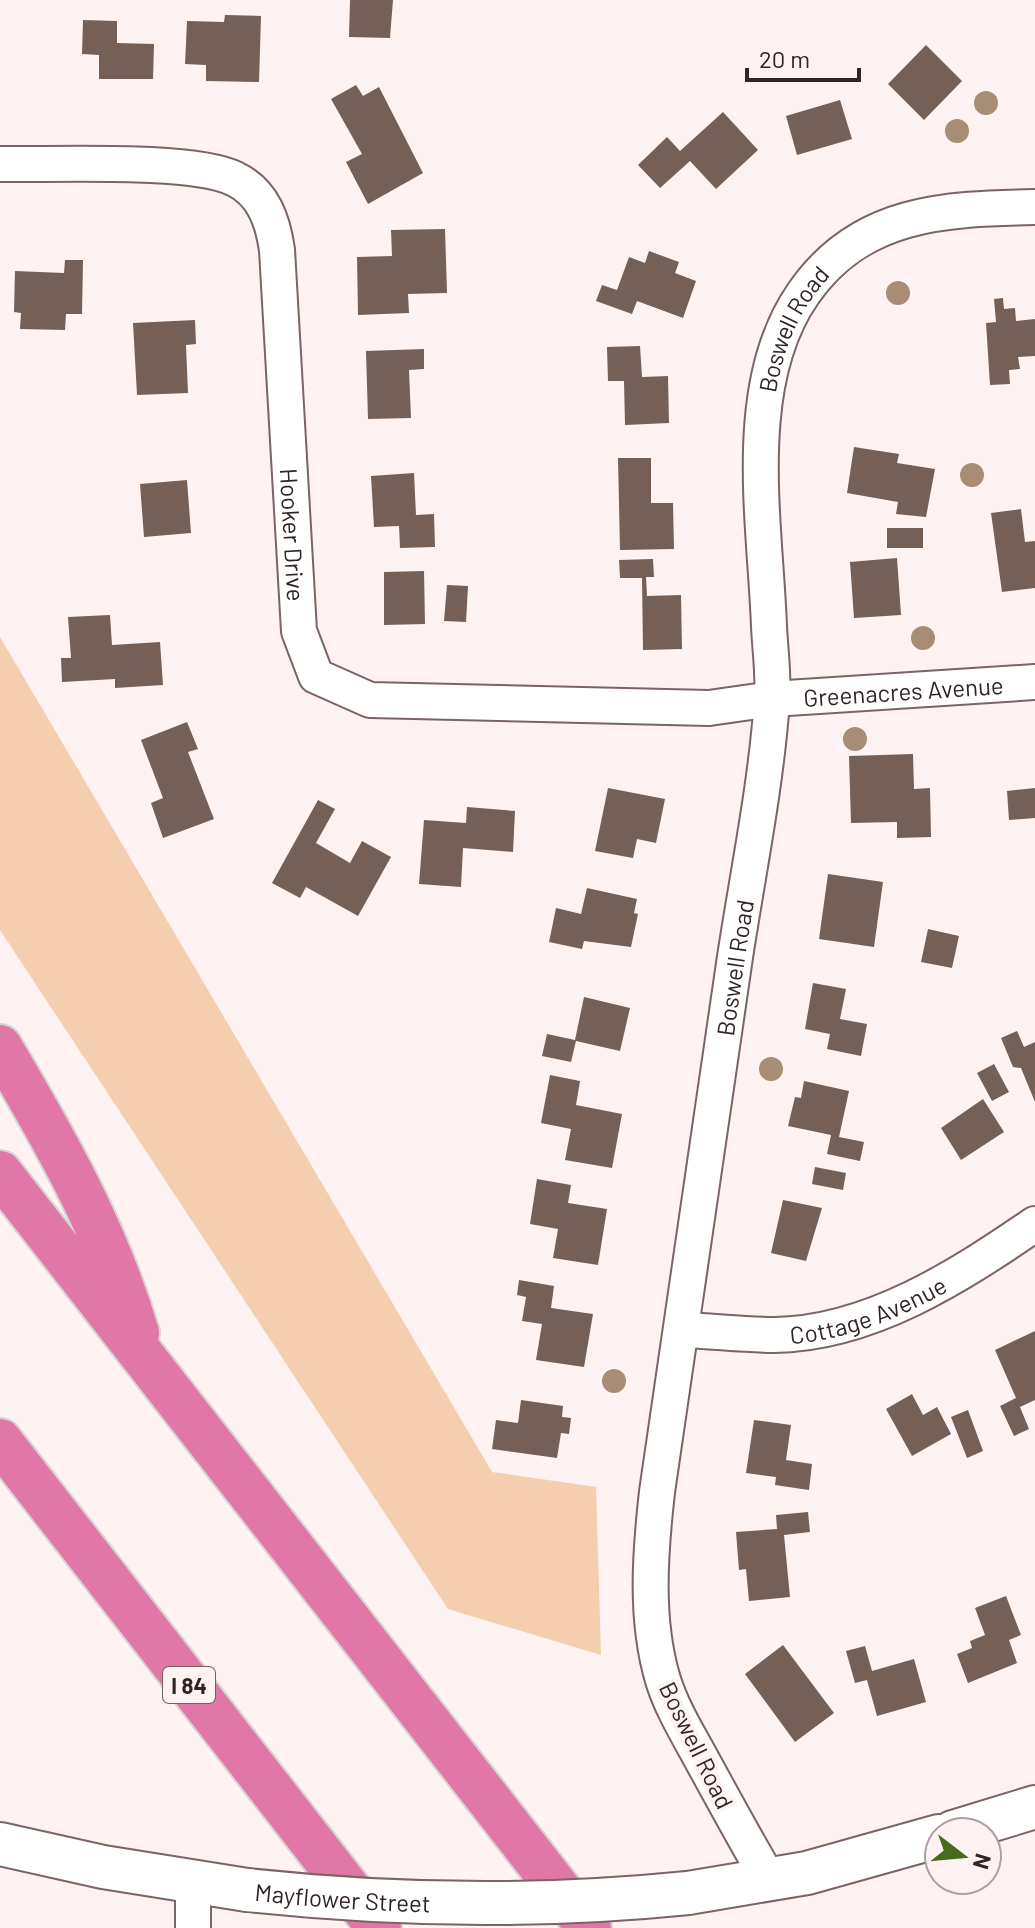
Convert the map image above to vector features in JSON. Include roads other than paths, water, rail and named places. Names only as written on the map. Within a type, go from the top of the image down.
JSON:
[{"type":"highway","points":[[0,1047],[68,1162],[101,1230],[145,1359]]},
{"type":"highway","points":[[0,1173],[589,1928]]},
{"type":"highway","name":"I 84","points":[[0,1441],[379,1928]]},
{"type":"street","name":"Hooker Drive","points":[[0,164],[192,168],[235,178],[264,205],[273,225],[277,250],[299,631],[316,676],[370,700],[709,708],[772,699]]},
{"type":"street","name":"Boswell Road","points":[[769,1880],[663,1681],[654,1637],[651,1542],[772,699],[762,432],[768,376],[782,329],[804,292],[827,266],[882,228],[950,209],[1035,207]]},
{"type":"street","name":"Greenacres Avenue","points":[[772,699],[1035,682]]},
{"type":"street","name":"Cottage Avenue","points":[[682,1330],[775,1335],[818,1330],[882,1313],[982,1260],[1035,1224]]},
{"type":"street","points":[[1003,1817],[1035,1807]]},
{"type":"street","name":"Mayflower Street","points":[[0,1844],[247,1890],[458,1905],[599,1902],[688,1893],[769,1880],[923,1841]]},
{"type":"street","points":[[193,1882],[193,1928]]}]
